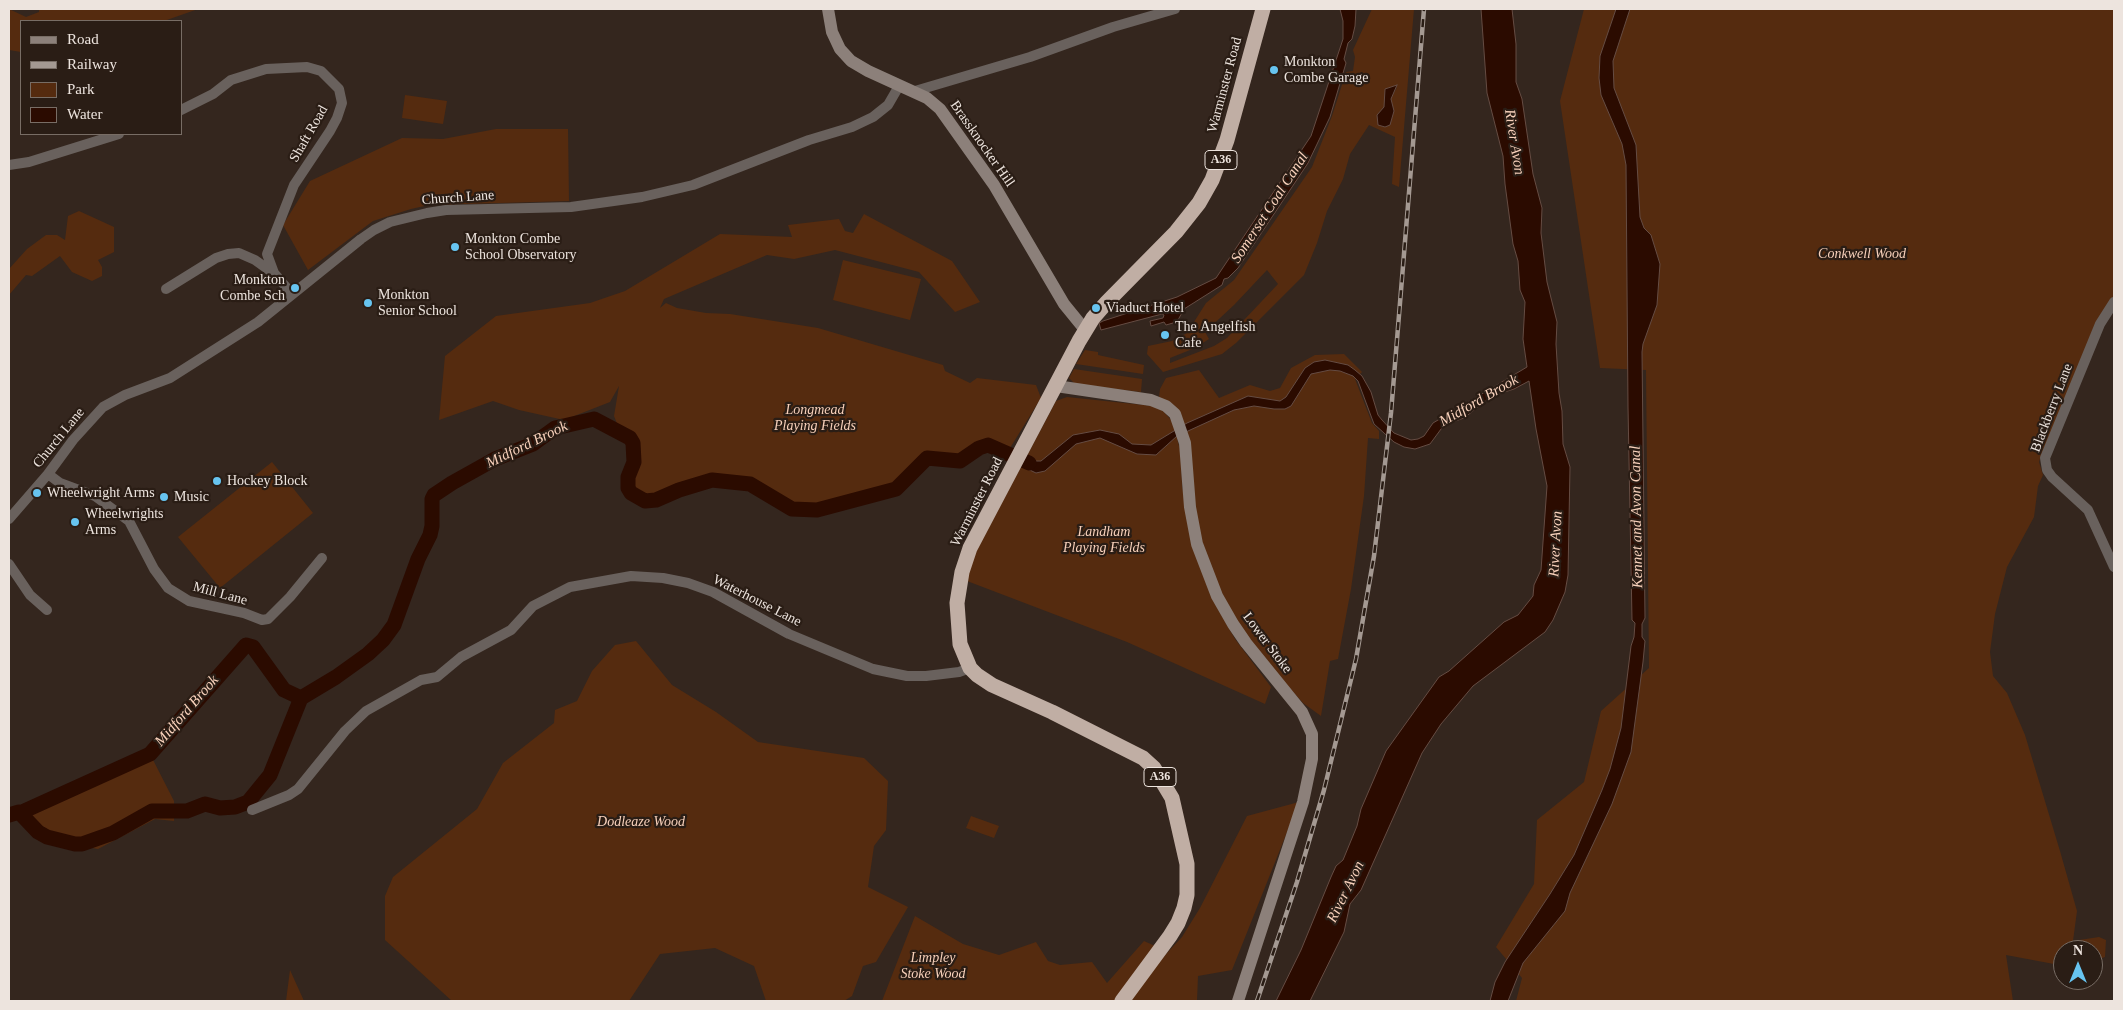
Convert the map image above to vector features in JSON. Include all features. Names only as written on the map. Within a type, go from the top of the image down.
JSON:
[{"type":"highway","name":"Warminster Road","points":[[1122,1001],[1170,936],[1184,908],[1187,895],[1187,864],[1172,798],[1154,768],[1143,758],[1052,712],[992,685],[970,668],[960,644],[957,603],[962,572],[970,548],[1056,386],[1086,323],[1176,232],[1199,202],[1212,180],[1237,108],[1263,9]]},
{"type":"main road","name":"Brassknocker Hill","points":[[828,9],[832,32],[840,49],[851,61],[899,86],[915,91],[940,108],[994,185],[1064,304],[1086,323]]},
{"type":"main road","name":"Lower Stoke","points":[[1056,386],[1151,400],[1166,406],[1175,414],[1184,434],[1192,519],[1202,558],[1217,596],[1246,643],[1302,712],[1312,734],[1312,759],[1303,802],[1238,1001]]},
{"type":"street","points":[[915,91],[1030,57],[1175,9]]},
{"type":"street","name":"Shaft Road","points":[[182,110],[213,94],[231,80],[266,69],[307,67],[321,71],[339,88],[342,103],[336,118],[330,131],[294,185],[268,248],[267,260],[274,273],[292,294]]},
{"type":"street","name":"Church Lane","points":[[9,519],[48,474],[73,440],[103,407],[125,395],[153,386],[184,371],[258,322],[361,239],[390,222],[446,210],[571,207],[612,202],[693,185],[809,140],[852,127],[873,117],[888,105],[899,86]]},
{"type":"street","points":[[9,165],[29,162],[116,135]]},
{"type":"street","points":[[166,289],[216,258],[228,254],[239,253],[255,260],[274,273]]},
{"type":"street","name":"Blackberry Lane","points":[[2114,302],[2100,324],[2045,458],[2047,470],[2088,510],[2114,567]]},
{"type":"street","name":"Mill Lane","points":[[48,474],[60,482],[95,496],[129,521],[154,570],[168,588],[189,601],[244,613],[262,620],[268,619],[290,597],[322,558]]},
{"type":"street","points":[[9,564],[30,594],[47,610]]},
{"type":"street","name":"Waterhouse Lane","points":[[252,810],[289,795],[298,788],[345,731],[366,712],[421,680],[437,677],[461,657],[510,630],[533,606],[570,587],[631,576],[663,578],[688,583],[713,592],[789,634],[873,669],[907,676],[926,676],[959,672],[970,668]]},
{"type":"green space","points":[[9,9],[26,17],[39,12],[39,9],[198,9],[167,20],[20,20],[20,52],[9,50]]},
{"type":"green space","points":[[1372,9],[1414,9],[1399,187],[1392,184],[1395,137],[1369,125],[1350,154],[1343,179],[1327,211],[1304,275],[1236,343],[1222,354],[1163,372],[1147,354],[1148,346],[1172,341],[1187,333],[1206,303],[1234,280],[1312,167],[1332,116],[1346,72],[1353,71],[1355,57],[1353,50]],"holes":[[[1397,87],[1391,99],[1394,111],[1390,125],[1385,127],[1377,115],[1384,107],[1386,95]],[[1267,270],[1278,284],[1227,338],[1214,346],[1170,363],[1170,358],[1195,348],[1209,339],[1205,332]]]},
{"type":"green space","name":"Conkwell Wood","points":[[1584,9],[2114,9],[2114,301],[2041,455],[2039,462],[2043,475],[2038,486],[2034,517],[2007,567],[1995,614],[1990,652],[1993,676],[2007,693],[2025,735],[2077,911],[2073,940],[2053,940],[2053,964],[2006,955],[2013,1001],[1516,1001],[1522,978],[1496,947],[1534,884],[1537,820],[1584,782],[1601,711],[1649,668],[1646,370],[1600,368],[1560,101]]},
{"type":"green space","points":[[405,95],[447,101],[443,124],[402,118]]},
{"type":"green space","points":[[496,129],[568,129],[569,201],[429,205],[411,209],[373,221],[308,270],[283,225],[310,181],[402,138],[443,139]]},
{"type":"green space","points":[[79,211],[114,227],[114,252],[98,260],[102,267],[102,276],[92,281],[72,272],[60,256],[32,276],[26,275],[9,295],[9,269],[27,249],[46,235],[57,235],[65,240],[68,216]]},
{"type":"green space","name":"Longmead Playing Fields","points":[[864,214],[952,261],[980,302],[955,312],[919,272],[835,250],[794,259],[767,255],[664,299],[660,308],[666,303],[677,308],[706,313],[730,314],[818,328],[943,365],[945,371],[970,383],[977,378],[1036,385],[1041,398],[1010,448],[993,441],[983,441],[957,456],[919,456],[912,464],[908,475],[893,490],[798,511],[752,481],[728,477],[702,479],[649,496],[640,494],[635,488],[634,477],[640,467],[637,438],[626,429],[618,426],[614,416],[619,386],[610,402],[564,420],[519,410],[493,401],[439,420],[445,356],[496,316],[590,303],[625,291],[720,234],[792,237],[788,225],[839,219],[845,231],[853,233]]},
{"type":"green space","points":[[843,260],[921,279],[910,320],[833,300]]},
{"type":"green space","points":[[1085,350],[1098,352],[1098,355],[1144,365],[1143,374],[1076,364]]},
{"type":"green space","points":[[1344,354],[1362,372],[1355,379],[1372,423],[1379,431],[1379,439],[1368,438],[1364,496],[1351,589],[1338,659],[1330,661],[1321,716],[1303,703],[1268,664],[1228,610],[1206,557],[1194,511],[1188,435],[1159,397],[1160,389],[1166,378],[1199,370],[1219,398],[1250,385],[1270,391],[1280,388],[1291,368],[1315,355]]},
{"type":"green space","points":[[1074,369],[1142,379],[1141,392],[1075,384],[1069,378]]},
{"type":"green space","name":"Landham Playing Fields","points":[[1067,397],[1153,406],[1163,411],[1173,422],[1181,454],[1182,486],[1192,541],[1219,611],[1235,639],[1271,687],[1265,704],[1127,642],[967,581],[972,559],[1056,401]]},
{"type":"green space","points":[[272,462],[313,513],[220,588],[178,537]]},
{"type":"green space","name":"Dodleaze Wood","points":[[636,641],[672,685],[716,712],[758,742],[864,758],[888,781],[886,830],[874,846],[868,887],[908,907],[876,962],[863,966],[852,996],[844,1001],[766,1001],[754,966],[715,948],[660,954],[629,1001],[452,1001],[385,940],[385,896],[393,877],[477,809],[503,763],[554,723],[555,710],[577,701],[592,671],[615,645]]},
{"type":"green space","points":[[150,754],[174,801],[174,821],[155,819],[98,849],[68,844],[22,812]]},
{"type":"green space","name":"Limpley Stoke Wood","points":[[1299,802],[1232,970],[1198,976],[1197,1001],[882,1001],[915,916],[963,944],[999,955],[1036,942],[1048,961],[1060,965],[1092,962],[1107,983],[1144,941],[1155,946],[1152,969],[1182,937],[1200,908],[1247,816]]},
{"type":"green space","points":[[971,816],[999,826],[994,838],[966,828]]},
{"type":"green space","name":"Conkwell Wood","points":[[2099,937],[2106,940],[2105,957],[2103,958],[2103,940],[2080,940]]},
{"type":"green space","points":[[290,970],[304,1001],[286,1001]]},
{"type":"water","name":"Somerset Coal Canal","points":[[1340,9],[1356,9],[1355,26],[1352,39],[1348,43],[1344,59],[1346,63],[1330,117],[1308,163],[1238,268],[1228,278],[1224,279],[1222,285],[1184,309],[1178,320],[1173,323],[1166,325],[1164,322],[1151,326],[1150,321],[1163,318],[1164,315],[1162,314],[1101,330],[1099,323],[1103,321],[1177,297],[1216,278],[1311,136],[1343,39],[1343,21]]},
{"type":"water","name":"River Avon","points":[[1481,9],[1512,9],[1516,44],[1516,82],[1522,99],[1533,174],[1542,208],[1541,233],[1547,282],[1557,322],[1556,344],[1563,444],[1570,467],[1568,575],[1565,592],[1553,620],[1545,632],[1473,686],[1441,724],[1422,753],[1361,890],[1350,904],[1344,932],[1310,1001],[1276,1001],[1301,950],[1336,866],[1343,860],[1357,826],[1361,809],[1386,751],[1439,677],[1449,671],[1504,622],[1518,615],[1533,596],[1534,585],[1541,570],[1547,486],[1529,381],[1514,389],[1492,396],[1464,418],[1444,425],[1430,444],[1415,449],[1404,447],[1394,442],[1374,424],[1358,381],[1353,376],[1340,371],[1330,370],[1311,374],[1291,406],[1285,409],[1254,406],[1234,410],[1177,436],[1156,455],[1137,454],[1100,438],[1076,444],[1045,471],[1036,473],[1015,463],[1019,456],[1029,461],[1041,461],[1073,435],[1100,430],[1119,434],[1132,444],[1151,445],[1187,423],[1248,396],[1280,401],[1286,397],[1305,368],[1314,362],[1325,360],[1348,365],[1355,370],[1362,376],[1371,392],[1378,415],[1382,420],[1394,433],[1411,440],[1418,439],[1424,436],[1433,423],[1527,367],[1523,339],[1525,302],[1520,290],[1518,261],[1513,244],[1503,156],[1487,93]]},
{"type":"water","name":"Kennet and Avon Canal","points":[[1616,9],[1630,9],[1613,61],[1614,88],[1636,145],[1640,217],[1644,228],[1651,235],[1660,264],[1657,305],[1642,352],[1645,618],[1642,624],[1642,637],[1645,641],[1643,662],[1631,752],[1612,804],[1570,893],[1565,911],[1523,963],[1508,1001],[1490,1001],[1495,982],[1505,962],[1574,855],[1602,790],[1621,728],[1631,646],[1634,637],[1635,623],[1632,620],[1628,407],[1626,165],[1622,144],[1601,95],[1599,78],[1600,56]]},
{"type":"water","points":[[1397,85],[1391,99],[1394,111],[1390,125],[1385,127],[1378,125],[1377,115],[1384,107],[1385,89]]},
{"type":"waterway","name":"Midford Brook","points":[[9,815],[19,812],[38,832],[47,837],[82,844],[113,833],[152,811],[187,811],[205,804],[220,808],[235,807],[248,802],[270,775],[301,698],[336,677],[368,654],[383,640],[394,625],[418,559],[430,535],[432,499],[434,495],[495,459],[533,444],[555,428],[594,419],[630,438],[633,443],[634,462],[628,477],[628,488],[631,493],[645,501],[656,500],[679,490],[712,480],[750,484],[792,509],[817,510],[896,489],[927,458],[960,461],[979,448],[988,445],[1029,463]]},
{"type":"waterway","name":"Midford Brook","points":[[22,812],[150,754],[246,645],[253,647],[284,690],[301,698]]},
{"type":"railway","points":[[1257,1001],[1297,882],[1324,790],[1356,659],[1374,556],[1391,413],[1424,9]]},
{"type":"place","name":"Monkton Combe Garage","points":[[1274,70]]},
{"type":"place","name":"Monkton Combe School Observatory","points":[[455,247]]},
{"type":"place","name":"Monkton Combe Sch","points":[[295,288]]},
{"type":"place","name":"Monkton Senior School","points":[[368,303]]},
{"type":"place","name":"Viaduct Hotel","points":[[1096,308]]},
{"type":"place","name":"The Angelfish Cafe","points":[[1165,335]]},
{"type":"place","name":"Hockey Block","points":[[217,481]]},
{"type":"place","name":"Wheelwright Arms","points":[[37,493]]},
{"type":"place","name":"Music","points":[[164,497]]},
{"type":"place","name":"Wheelwrights Arms","points":[[75,522]]}]
